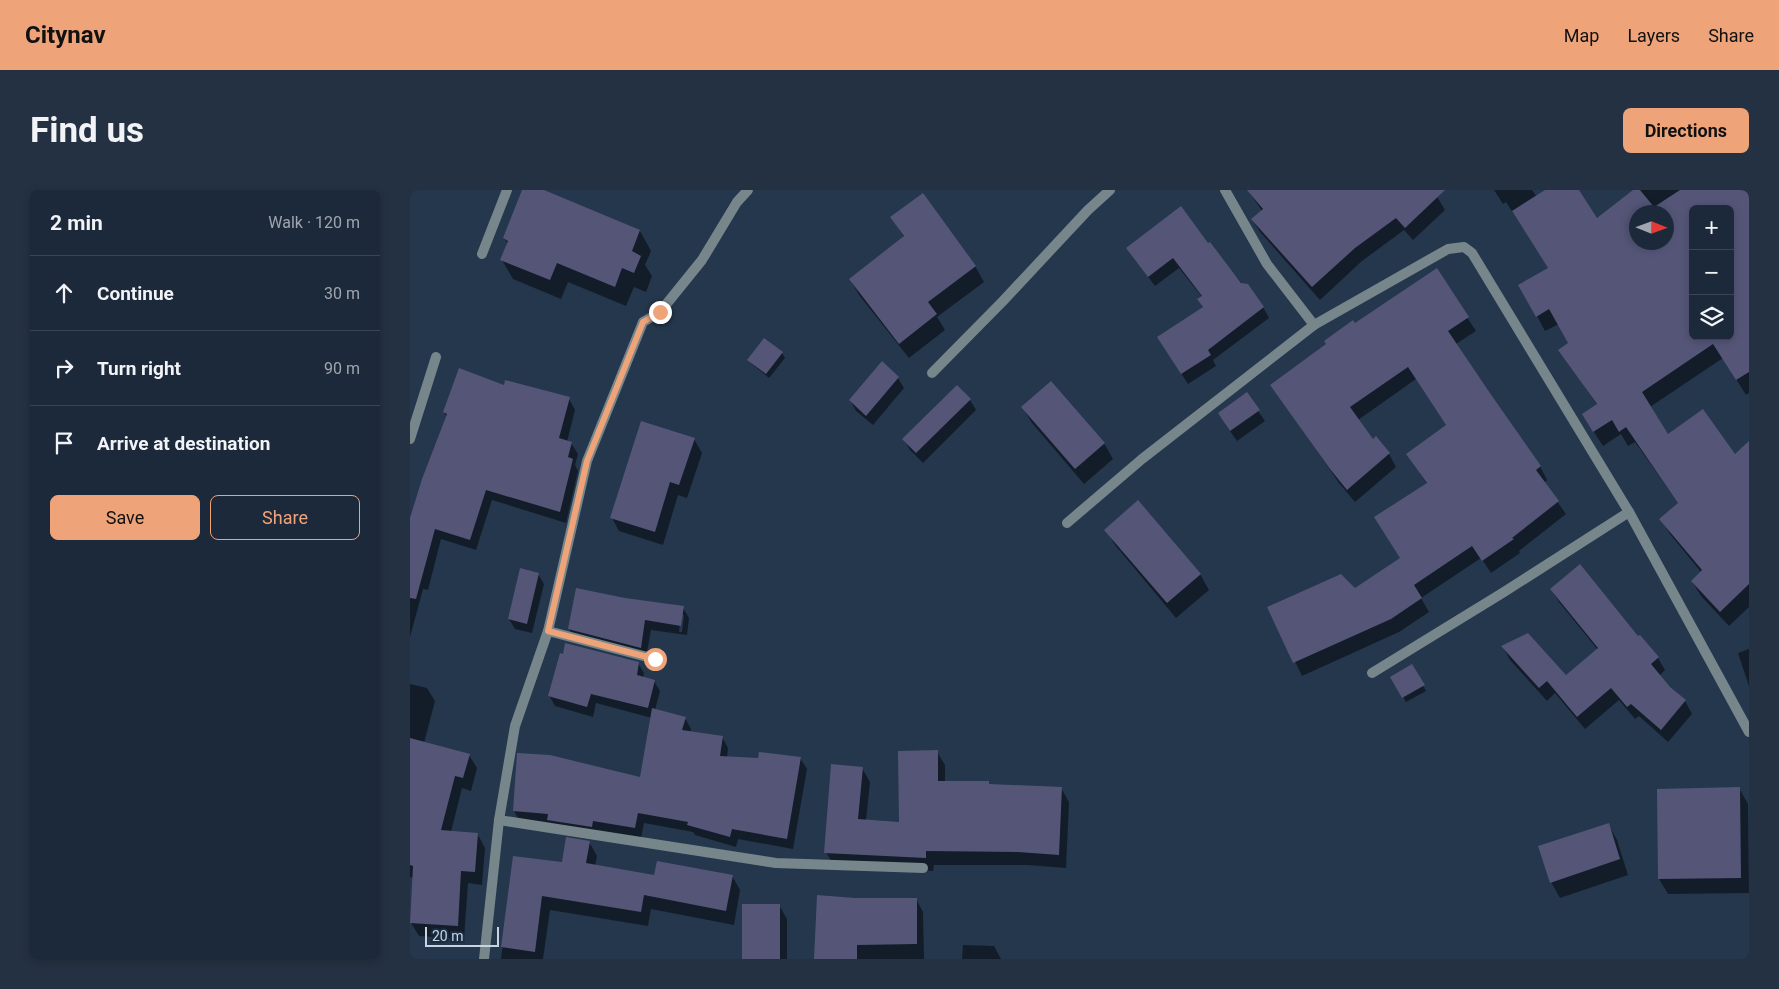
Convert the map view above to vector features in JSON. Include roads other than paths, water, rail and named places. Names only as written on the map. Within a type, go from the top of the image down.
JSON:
[{"type":"street","points":[[482,254],[507,190]]},
{"type":"street","points":[[484,959],[499,820],[515,726],[548,631],[587,461],[643,322],[660,312],[702,260],[737,202],[748,190]]},
{"type":"street","points":[[932,373],[1003,301],[1088,210],[1110,190]]},
{"type":"street","points":[[1225,190],[1267,264],[1314,325]]},
{"type":"street","points":[[1067,523],[1142,459],[1314,325],[1448,248],[1464,247],[1472,253],[1628,512],[1749,732]]},
{"type":"street","points":[[410,440],[436,357]]},
{"type":"street","points":[[1372,673],[1504,592],[1628,512]]},
{"type":"street","points":[[548,631],[655,659]]},
{"type":"street","points":[[499,820],[776,863],[923,868]]}]
